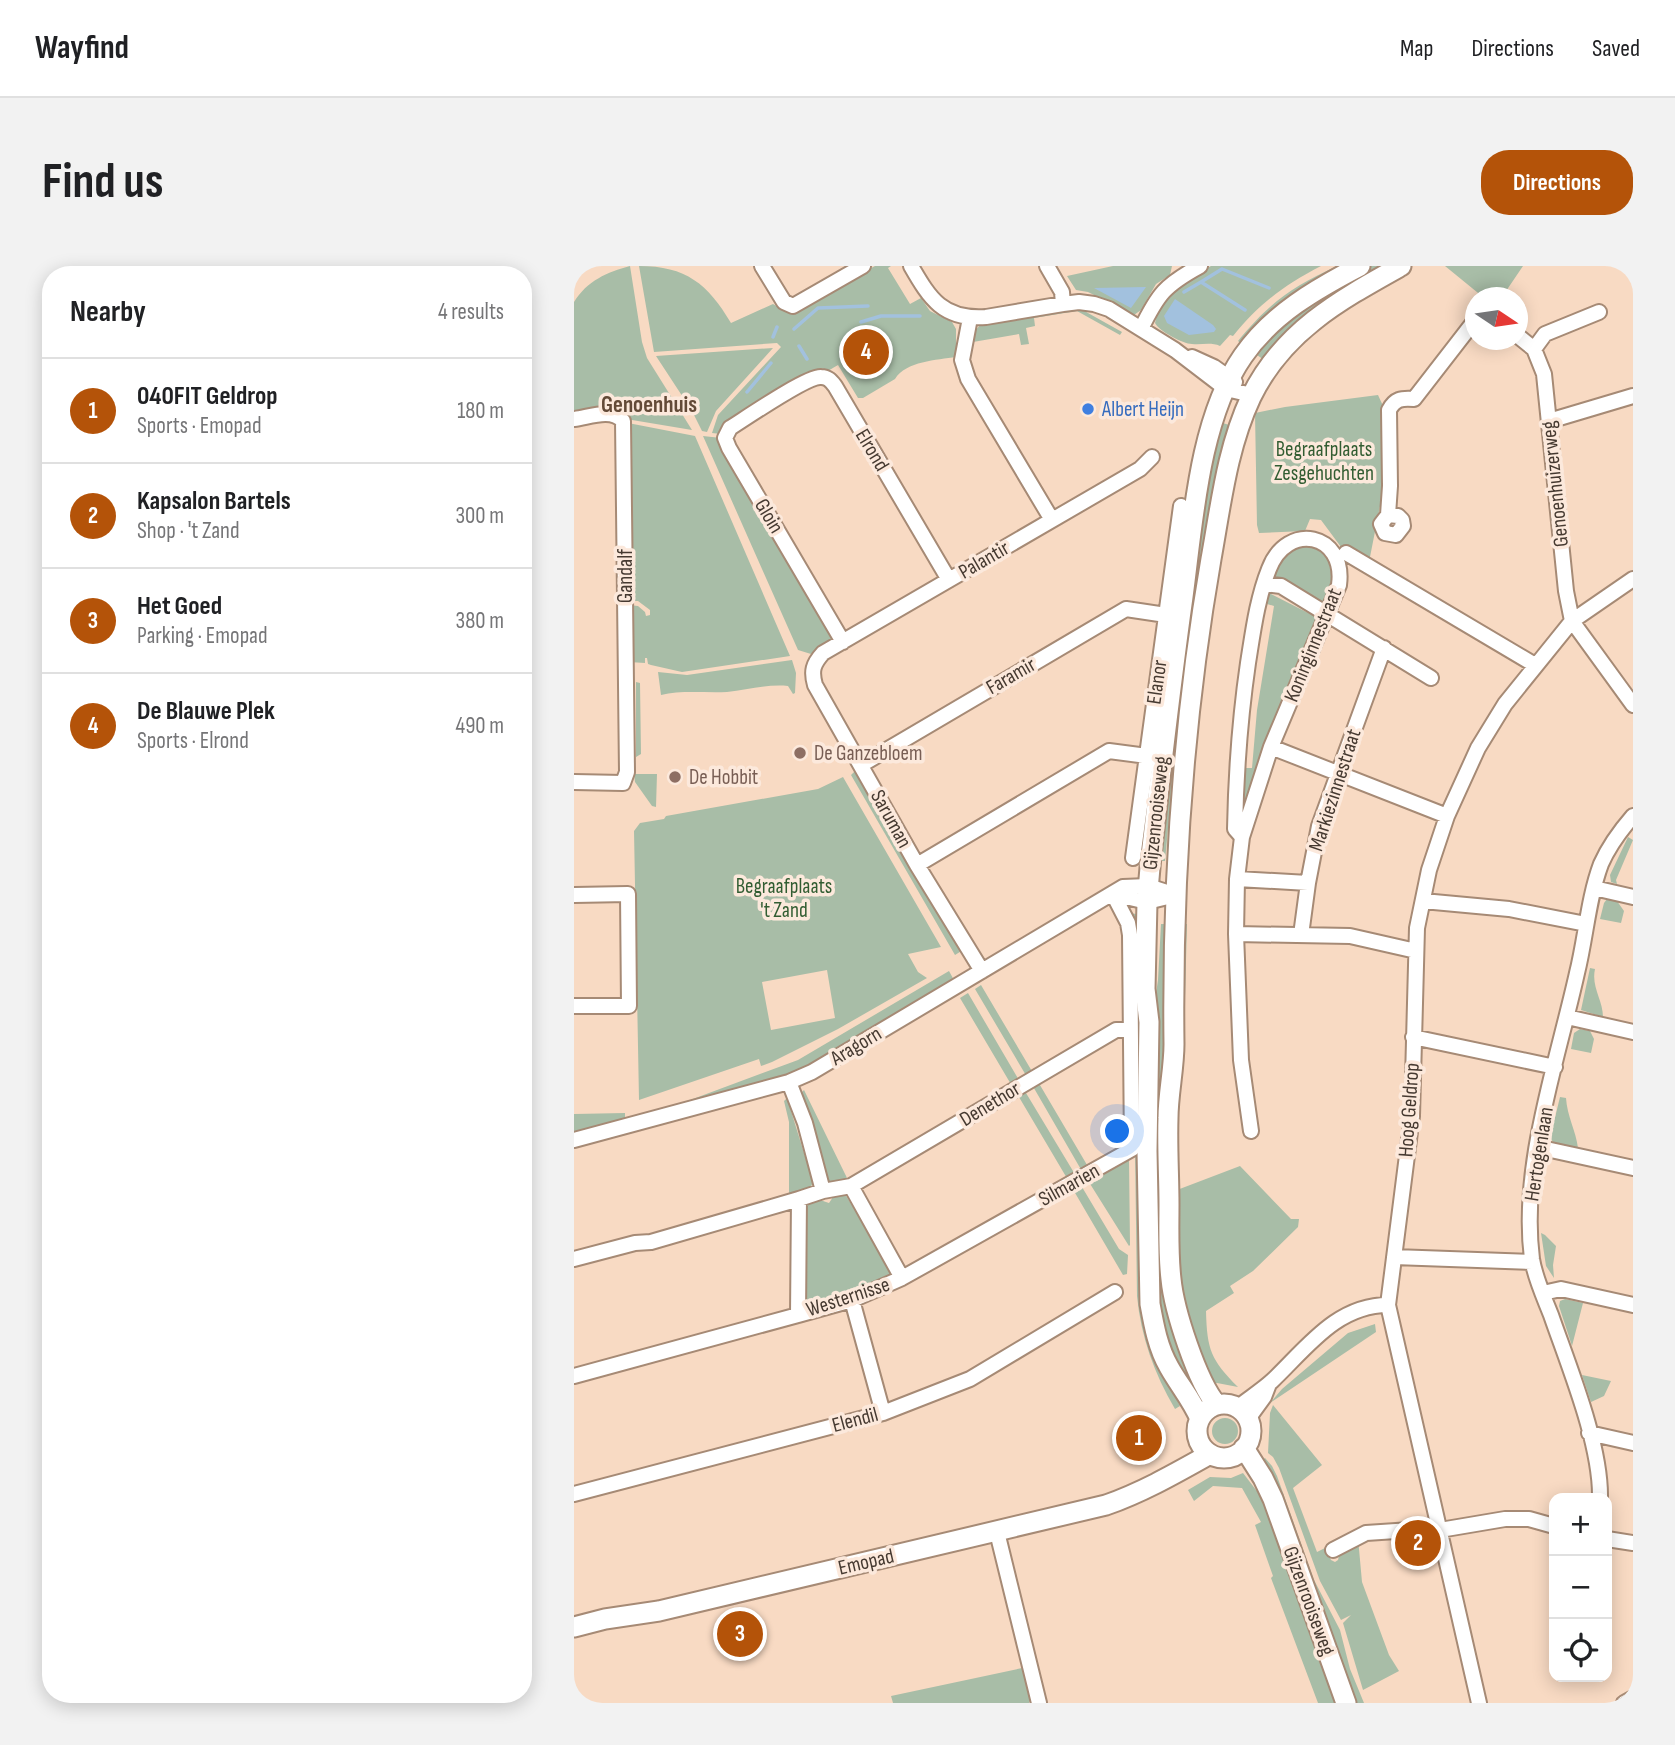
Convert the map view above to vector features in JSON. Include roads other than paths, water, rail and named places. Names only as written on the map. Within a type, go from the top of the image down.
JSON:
[{"type":"main road","name":"Gijzenrooiseweg","points":[[1200,1419],[1193,1403],[1169,1367],[1154,1329],[1150,1304],[1147,1151],[1149,1022],[1145,989],[1148,894],[1162,756],[1196,497],[1210,429],[1228,383],[1244,354],[1288,307],[1360,266]]},
{"type":"main road","name":"Gijzenrooiseweg","points":[[1234,1411],[1208,1392],[1177,1313],[1171,1278],[1168,1116],[1174,1046],[1172,1018],[1176,895],[1181,780],[1198,635],[1221,495],[1239,426],[1266,370],[1295,336],[1317,316],[1401,266]]},
{"type":"main road","points":[[1208,1410],[1234,1411],[1251,1431],[1239,1452],[1224,1458],[1205,1448],[1197,1430],[1200,1419],[1208,1410]]},
{"type":"main road","name":"Emopad","points":[[574,1627],[597,1620],[659,1611],[1106,1505],[1132,1496],[1155,1483],[1205,1448]]},
{"type":"main road","name":"Gijzenrooiseweg","points":[[1239,1452],[1273,1499],[1346,1703]]},
{"type":"street","points":[[762,266],[784,302],[793,306],[863,266]]},
{"type":"street","points":[[911,266],[929,297],[949,311],[970,318],[1079,302],[1109,309],[1252,396]]},
{"type":"street","points":[[1047,266],[1062,292],[1063,304]]},
{"type":"street","points":[[1141,329],[1156,298],[1167,286],[1182,270],[1199,266]]},
{"type":"street","points":[[1528,344],[1534,349],[1545,334],[1599,312]]},
{"type":"street","points":[[970,318],[962,360],[968,379],[1052,520]]},
{"type":"street","points":[[1388,515],[1389,410],[1394,401],[1414,398],[1465,332]]},
{"type":"street","name":"Genoenhuizerweg","points":[[1534,349],[1544,374],[1566,591],[1572,621]]},
{"type":"street","name":"Elrond","points":[[768,405],[813,379],[821,377],[831,382],[949,580]]},
{"type":"street","points":[[1549,421],[1633,396]]},
{"type":"street","name":"Gloin","points":[[768,405],[730,428],[726,434],[727,443],[843,642]]},
{"type":"street","name":"Gandalf","points":[[574,419],[611,414],[623,421],[625,432],[627,772],[623,783],[574,782]]},
{"type":"street","name":"Palantir","points":[[815,662],[823,653],[1140,469],[1152,457]]},
{"type":"street","name":"Elanor","points":[[1133,858],[1181,506]]},
{"type":"street","name":"Koninginnestraat","points":[[1242,837],[1235,829],[1236,774],[1249,657],[1264,584],[1269,567],[1278,552],[1295,540],[1318,539],[1332,553],[1340,574],[1335,598],[1271,747],[1242,837],[1237,878],[1236,934],[1241,1060],[1251,1130]]},
{"type":"street","points":[[1346,553],[1535,665]]},
{"type":"street","name":"Hoog Geldrop","points":[[1479,1703],[1388,1305],[1412,1116],[1417,928],[1429,870],[1447,816],[1478,748],[1505,704],[1572,621],[1633,579]]},
{"type":"street","points":[[1264,584],[1281,586],[1431,678]]},
{"type":"street","name":"Faramir","points":[[861,765],[1126,609],[1166,615]]},
{"type":"street","points":[[1572,621],[1632,703]]},
{"type":"street","name":"Markiezinnestraat","points":[[1301,935],[1319,826],[1384,648]]},
{"type":"street","name":"Saruman","points":[[815,662],[812,674],[815,685],[917,864],[982,971]]},
{"type":"street","points":[[1271,747],[1447,816]]},
{"type":"street","points":[[917,864],[1109,751],[1147,756]]},
{"type":"street","name":"Hertogenlaan","points":[[1600,1493],[1600,1475],[1589,1433],[1532,1262],[1529,1208],[1537,1146],[1585,940],[1594,888],[1606,853],[1633,816]]},
{"type":"street","points":[[1237,878],[1308,883]]},
{"type":"street","name":"Aragorn","points":[[574,1140],[789,1082],[813,1072],[1123,887],[1148,894],[1176,895]]},
{"type":"street","points":[[1594,888],[1633,897]]},
{"type":"street","points":[[574,895],[628,894],[629,1006],[574,1006]]},
{"type":"street","points":[[1113,894],[1128,923],[1130,935],[1130,1030]]},
{"type":"street","points":[[1423,901],[1509,909],[1586,924]]},
{"type":"street","points":[[1236,934],[1350,936],[1416,951]]},
{"type":"street","points":[[1567,1017],[1633,1032]]},
{"type":"street","name":"Denethor","points":[[851,1186],[1116,1030],[1130,1030]]},
{"type":"street","name":"Silmarien","points":[[902,1279],[1132,1149],[1130,1030]]},
{"type":"street","points":[[1413,1037],[1555,1067]]},
{"type":"street","points":[[789,1082],[805,1124],[823,1191]]},
{"type":"street","points":[[1537,1146],[1633,1168]]},
{"type":"street","points":[[574,1259],[635,1243],[651,1242],[823,1191],[851,1186]]},
{"type":"street","name":"Westernisse","points":[[799,1199],[798,1315],[852,1300],[902,1279],[851,1186]]},
{"type":"street","points":[[1394,1257],[1532,1262]]},
{"type":"street","points":[[1543,1293],[1561,1289],[1633,1306]]},
{"type":"street","name":"Elendil","points":[[574,1494],[883,1413],[970,1379],[1115,1292]]},
{"type":"street","points":[[852,1300],[883,1413]]},
{"type":"street","points":[[1234,1411],[1264,1397],[1269,1384],[1332,1323],[1362,1308],[1388,1305]]},
{"type":"street","points":[[574,1377],[798,1315]]},
{"type":"street","points":[[1589,1433],[1633,1443]]},
{"type":"street","points":[[1333,1550],[1366,1533],[1426,1529],[1440,1531],[1505,1519],[1529,1519],[1549,1525]]},
{"type":"street","points":[[998,1532],[1039,1703]]},
{"type":"street","points":[[1612,1540],[1633,1543]]},
{"type":"street","points":[[1624,1703],[1633,1698]]},
{"type":"water","points":[[1146,287],[1131,308],[1094,288]]},
{"type":"water","points":[[1175,299],[1213,325],[1216,329],[1214,332],[1189,335],[1167,323],[1164,316]]},
{"type":"waterway","points":[[1201,282],[1222,269],[1269,288]]},
{"type":"waterway","points":[[1184,292],[1201,282],[1245,310]]},
{"type":"waterway","points":[[794,329],[818,308],[868,306]]},
{"type":"waterway","points":[[861,322],[881,316],[920,316]]},
{"type":"waterway","points":[[773,337],[777,327]]},
{"type":"waterway","points":[[799,346],[807,359]]},
{"type":"waterway","points":[[747,392],[771,363]]},
{"type":"place","name":"De Blauwe Plek","points":[[866,352]]},
{"type":"place","name":"Albert Heijn","points":[[1088,409]]},
{"type":"place","name":"De Ganzebloem","points":[[800,753]]},
{"type":"place","name":"De Hobbit","points":[[675,777]]},
{"type":"place","name":"040FIT Geldrop","points":[[1139,1438]]},
{"type":"place","name":"Kapsalon Bartels","points":[[1418,1543]]},
{"type":"place","name":"Het Goed","points":[[740,1634]]},
{"type":"district","name":"Genoenhuis","points":[[649,405]]},
{"type":"park label","name":"Begraafplaats Zesgehuchten","points":[[1324,461]]},
{"type":"park label","name":"Begraafplaats 't Zand","points":[[784,898]]}]
